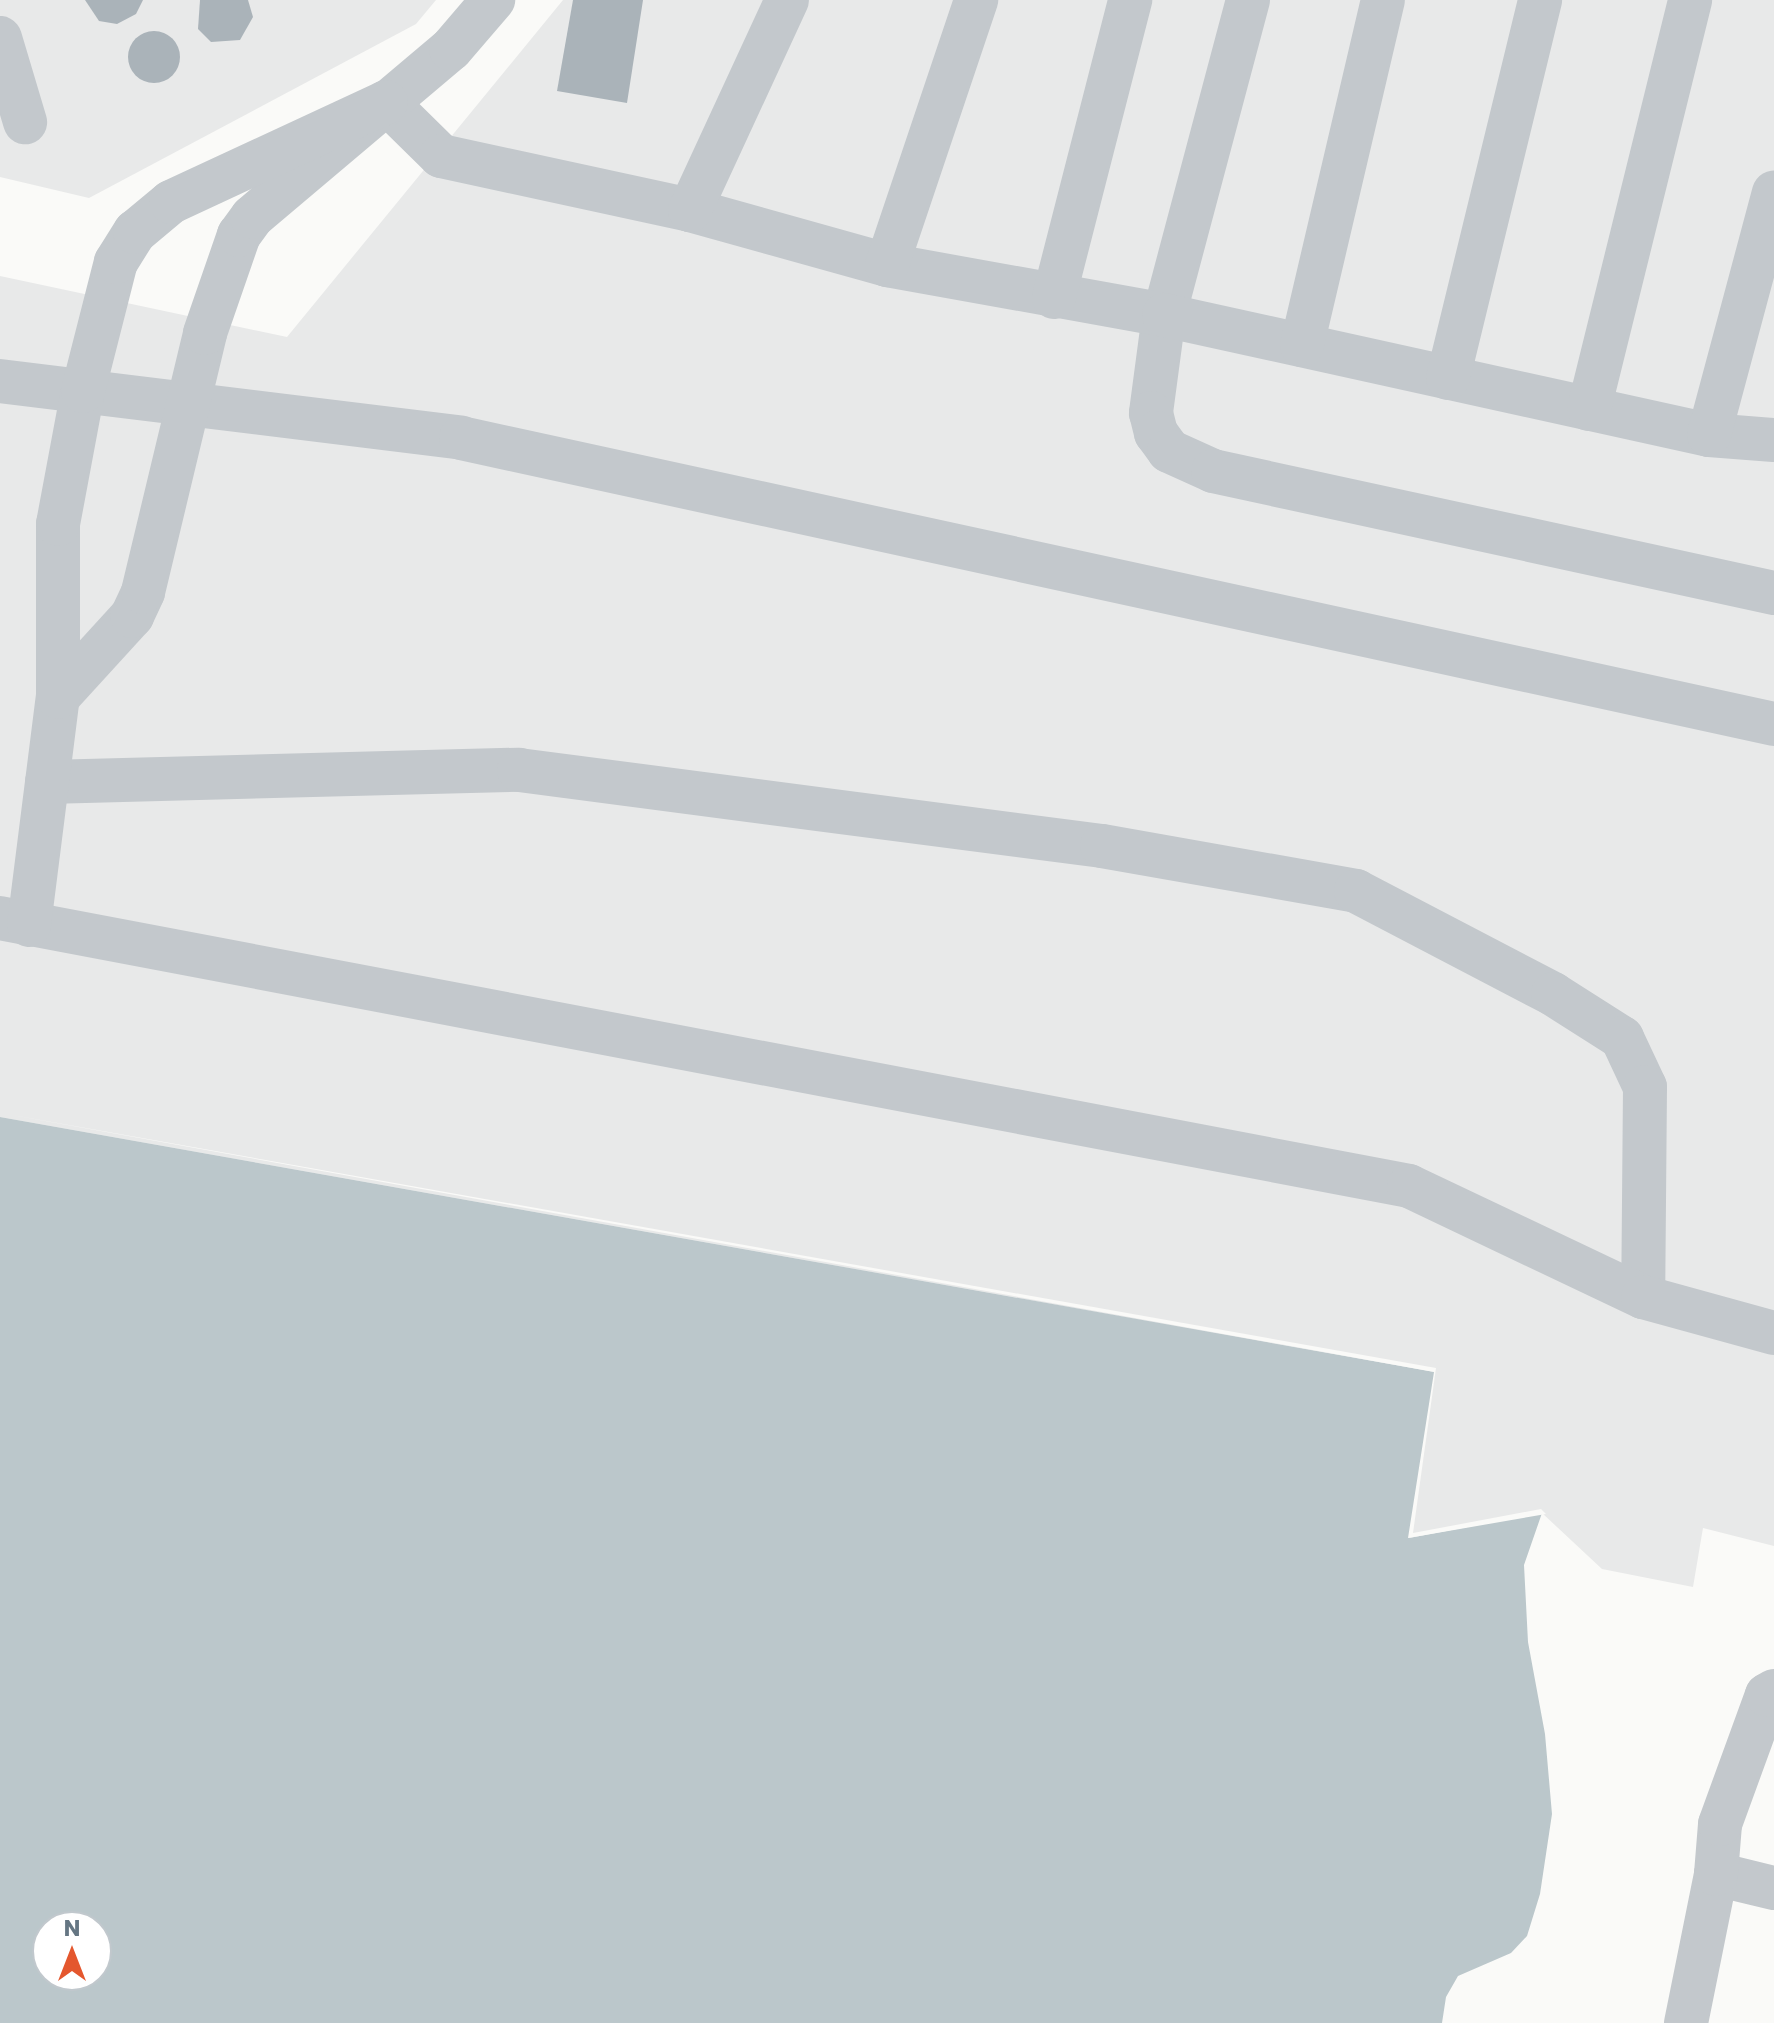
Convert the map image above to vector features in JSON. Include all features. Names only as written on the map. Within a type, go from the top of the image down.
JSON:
[{"type":"lane","points":[[58,697],[132,616],[143,592],[222,274],[239,235],[252,217],[451,49],[493,0]]},
{"type":"lane","points":[[690,210],[787,0]]},
{"type":"lane","points":[[887,265],[976,0]]},
{"type":"lane","points":[[1054,297],[1130,0]]},
{"type":"lane","points":[[1248,0],[1164,315],[1151,413],[1156,433],[1169,451],[1190,465],[1774,593]]},
{"type":"lane","points":[[1302,345],[1383,0]]},
{"type":"lane","points":[[1448,378],[1540,0]]},
{"type":"lane","points":[[1589,409],[1690,0]]},
{"type":"lane","points":[[0,38],[25,122]]},
{"type":"lane","points":[[386,102],[441,156],[690,210],[887,265],[1164,315],[1709,435],[1774,440]]},
{"type":"lane","points":[[386,102],[152,215],[116,262],[83,391],[58,524],[58,697],[47,782],[14,921],[1409,1186],[1643,1297],[1774,1333]]},
{"type":"lane","points":[[1709,435],[1774,193]]},
{"type":"lane","points":[[0,381],[461,438],[1774,724]]},
{"type":"lane","points":[[47,782],[519,770],[1102,846],[1356,891],[1553,994],[1622,1038],[1645,1087],[1643,1297]]},
{"type":"lane","points":[[1686,2023],[1716,1874],[1720,1824],[1767,1695],[1774,1691]]},
{"type":"lane","points":[[1716,1874],[1774,1888]]},
{"type":"shaded area","points":[[0,0],[436,0],[416,24],[89,198],[0,177]]},
{"type":"shaded area","points":[[563,0],[1774,0],[1774,1546],[1703,1528],[1693,1587],[1602,1569],[1542,1513],[1408,1538],[1434,1372],[0,1117],[0,276],[287,337]]},
{"type":"shaded area","points":[[0,1117],[1435,1372],[1409,1538],[1542,1513],[1524,1565],[1528,1642],[1545,1734],[1552,1814],[1540,1894],[1527,1936],[1511,1953],[1458,1976],[1446,1997],[1442,2023],[0,2023]]},
{"type":"pier","points":[[1,1113],[1436,1368],[1413,1533],[1541,1509],[1546,1514],[1408,1538],[1434,1372]]},
{"type":"building","points":[[85,0],[143,0],[136,14],[117,24],[99,21]]},
{"type":"building","points":[[200,0],[248,0],[253,17],[240,40],[211,42],[198,29]]},
{"type":"building","points":[[573,0],[643,0],[627,103],[557,91]]},
{"type":"building","points":[[154,31],[172,39],[180,57],[172,75],[154,83],[136,75],[128,57],[136,39]]}]
